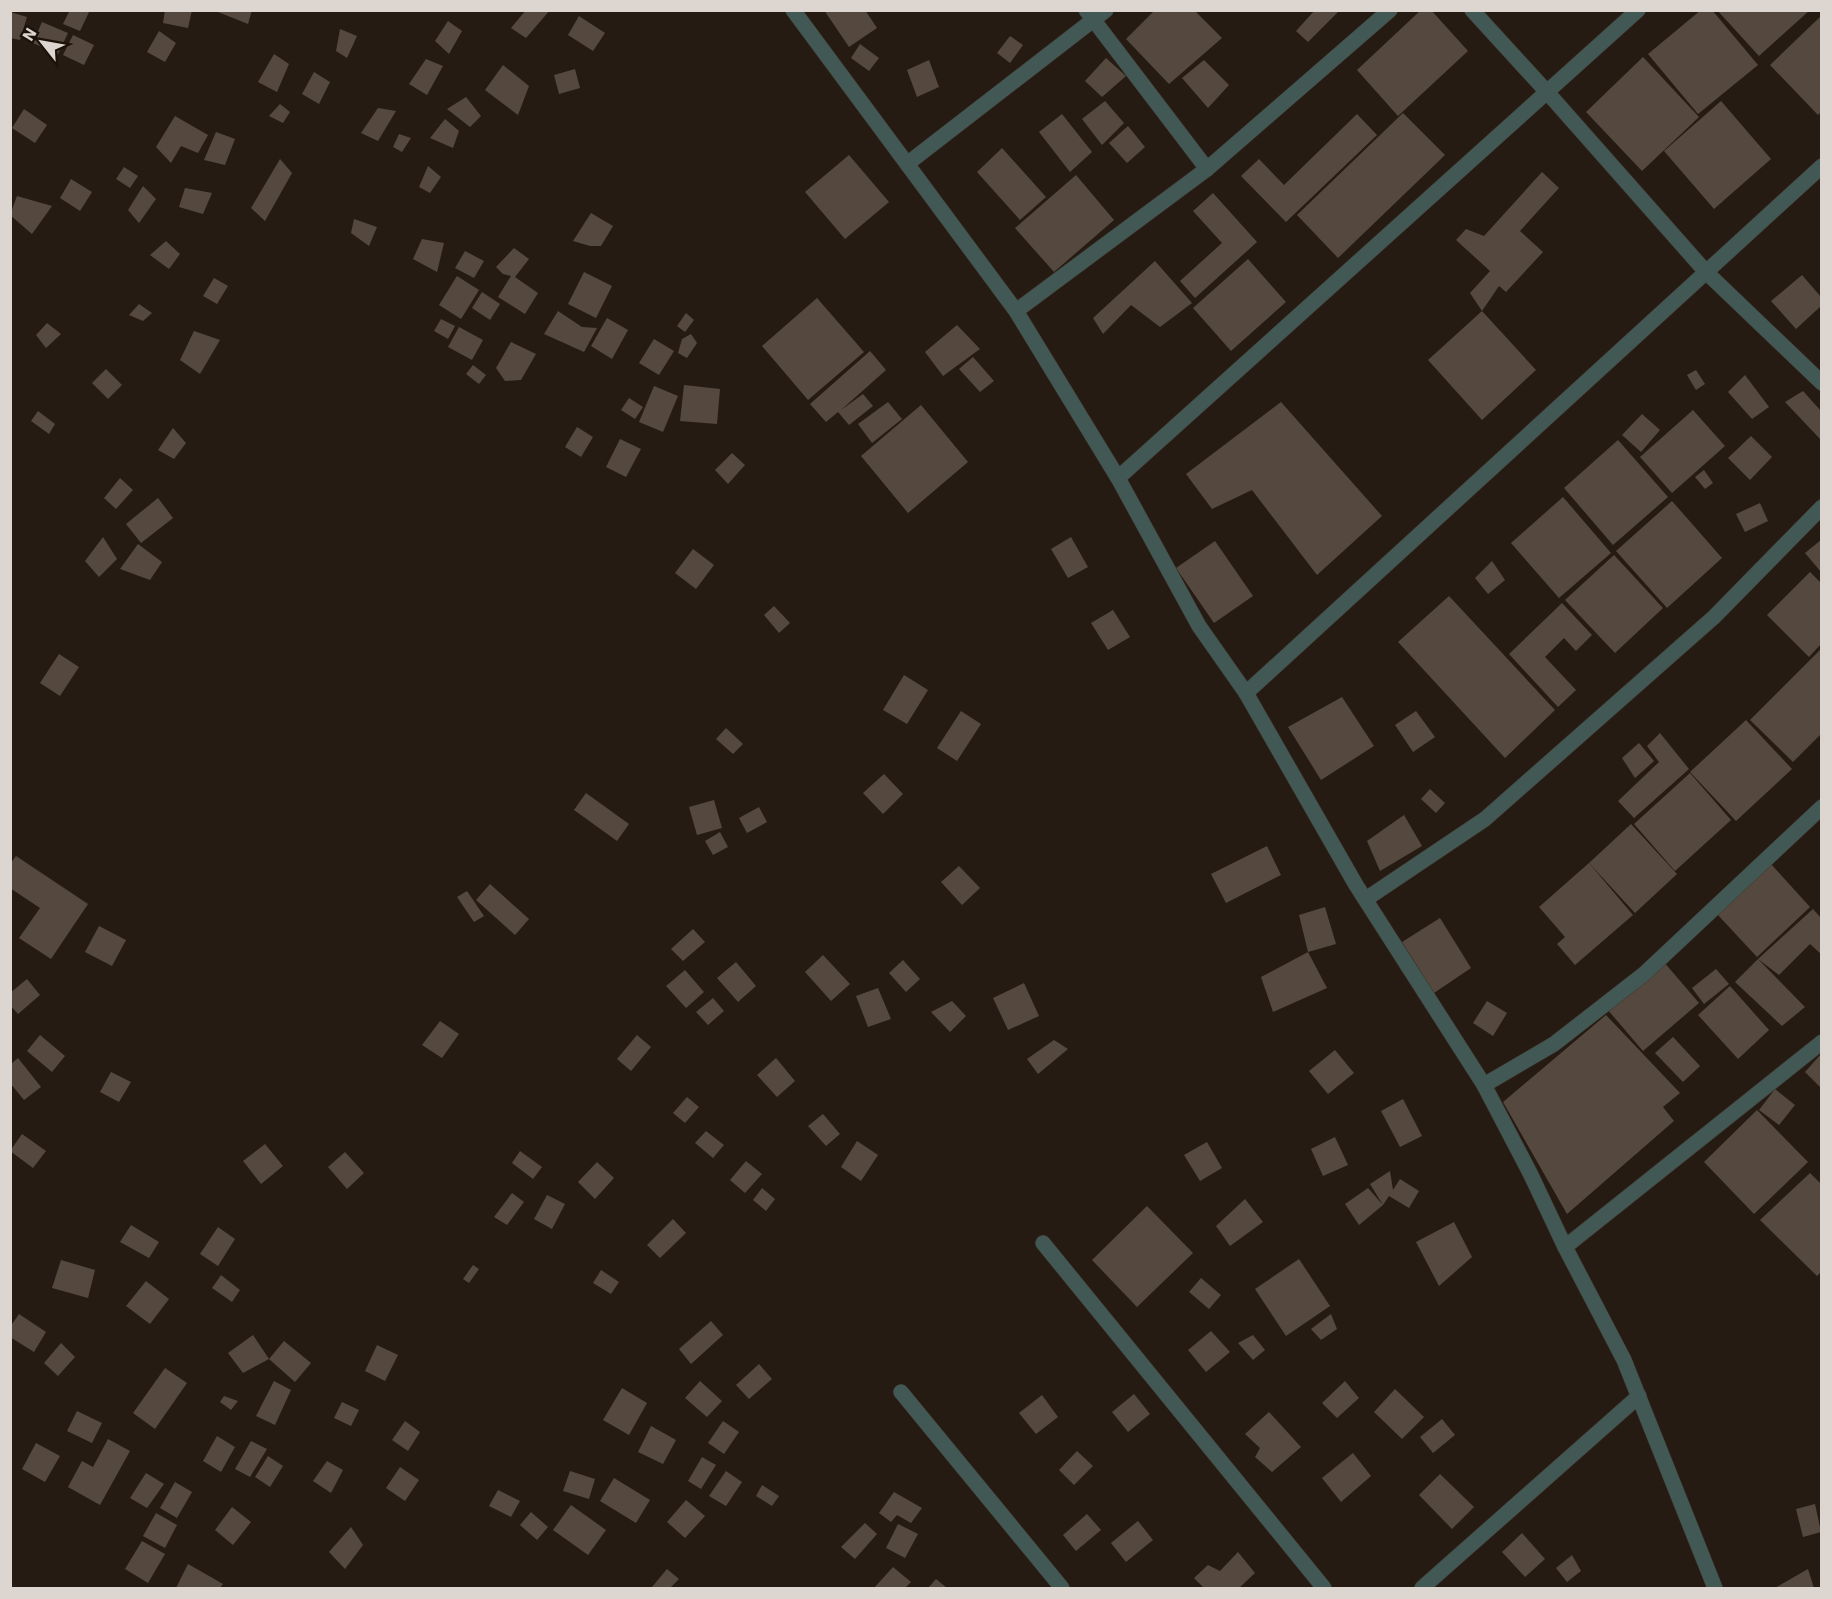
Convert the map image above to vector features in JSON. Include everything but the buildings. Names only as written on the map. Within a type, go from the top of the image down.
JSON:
[{"type":"street","points":[[793,10],[1016,311],[1118,478],[1199,626],[1246,693],[1366,899],[1484,1085],[1624,1359],[1715,1588]]},
{"type":"street","points":[[907,164],[1090,15],[1106,10]]},
{"type":"street","points":[[1016,311],[1207,169],[1390,10]]},
{"type":"street","points":[[1472,10],[1706,272],[1821,383]]},
{"type":"street","points":[[1118,478],[1638,10]]},
{"type":"street","points":[[1090,15],[1207,169]]},
{"type":"street","points":[[1246,693],[1821,166]]},
{"type":"street","points":[[1366,899],[1485,819],[1714,617],[1821,507]]},
{"type":"street","points":[[1484,1085],[1554,1044],[1644,974],[1821,807]]},
{"type":"street","points":[[1565,1247],[1821,1042]]},
{"type":"street","points":[[1043,1243],[1324,1588]]},
{"type":"street","points":[[901,1392],[1062,1588]]},
{"type":"street","points":[[1422,1588],[1639,1396]]}]
